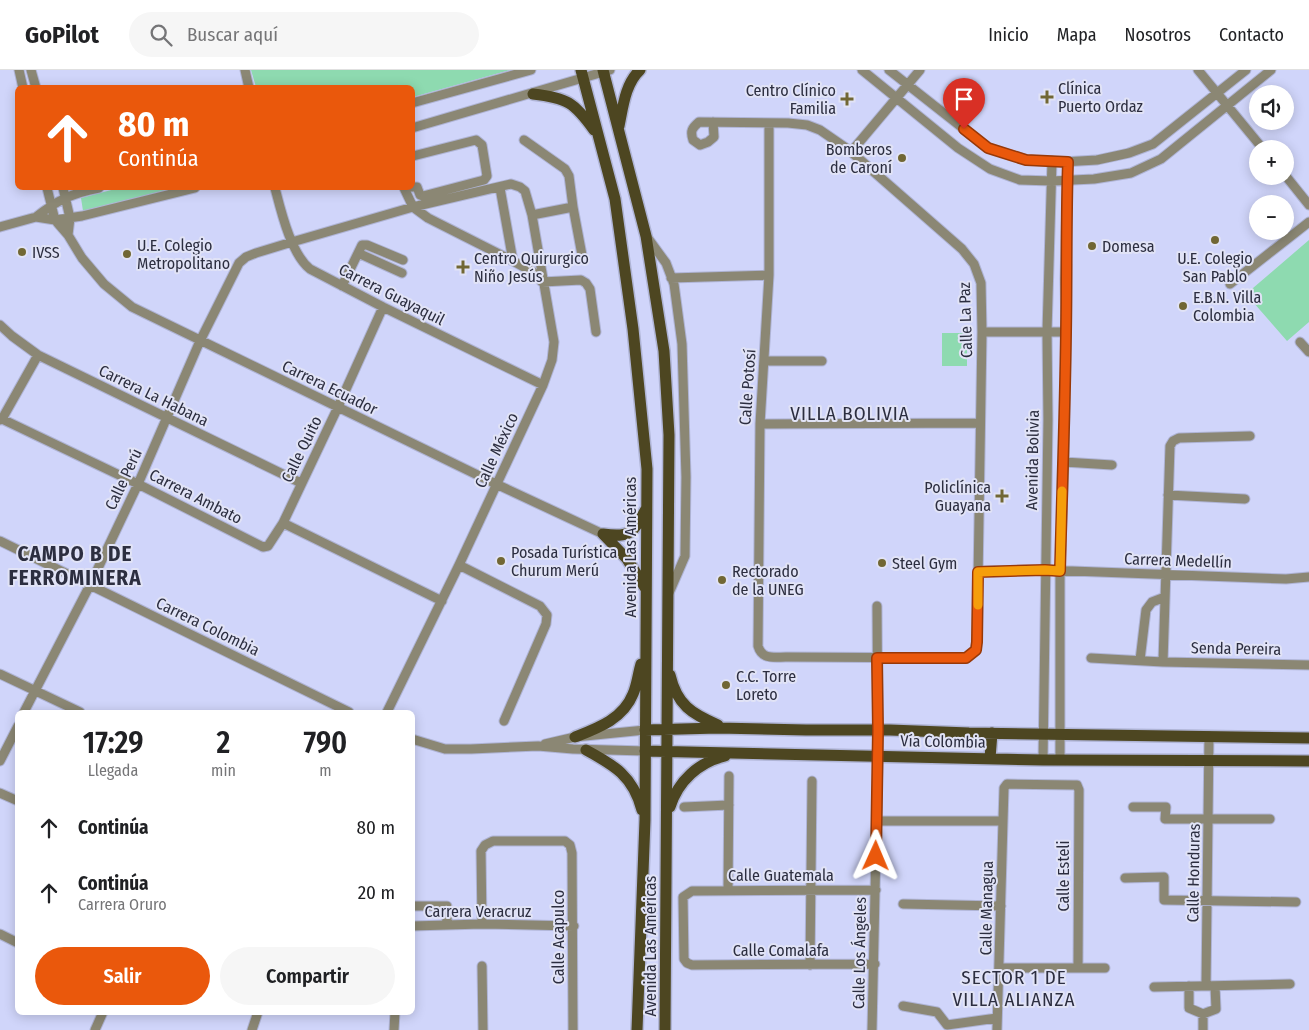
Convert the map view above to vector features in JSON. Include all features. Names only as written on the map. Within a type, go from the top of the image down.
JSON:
[{"type":"main road","points":[[618,131],[626,93],[631,81],[640,70]]},
{"type":"main road","name":"Avenida Las Américas","points":[[606,71],[618,131],[646,236],[665,360],[669,435],[665,1030]]},
{"type":"main road","name":"Avenida Las Américas","points":[[582,74],[615,198],[639,378],[647,469],[645,820],[637,1030]]},
{"type":"main road","points":[[532,94],[558,98],[577,108],[598,138]]},
{"type":"main road","points":[[603,534],[626,535],[632,531],[648,505]]},
{"type":"main road","points":[[603,534],[627,559],[646,589]]},
{"type":"main road","points":[[575,737],[600,728],[613,719],[627,705],[632,696],[646,651]]},
{"type":"main road","points":[[668,660],[671,678],[680,698],[697,717],[724,728]]},
{"type":"main road","name":"Vía Colombia","points":[[645,730],[724,728],[1309,738]]},
{"type":"main road","points":[[990,758],[992,733]]},
{"type":"main road","points":[[586,750],[614,765],[624,775],[640,802],[645,820]]},
{"type":"main road","name":"Vía Colombia","points":[[645,751],[1043,760],[1309,762]]},
{"type":"main road","points":[[667,816],[677,790],[683,781],[706,763],[717,758],[737,754]]},
{"type":"street","points":[[19,70],[22,85]]},
{"type":"street","points":[[32,70],[35,85]]},
{"type":"street","points":[[245,70],[249,85]]},
{"type":"street","points":[[415,102],[531,70]]},
{"type":"street","points":[[862,70],[958,148],[990,169],[1020,180],[1052,181],[1094,179],[1130,173],[1161,159],[1271,70]]},
{"type":"street","points":[[889,70],[988,148],[1026,160],[1068,162],[1097,160],[1129,153],[1153,144],[1246,70]]},
{"type":"street","points":[[851,152],[920,70]]},
{"type":"street","points":[[1198,70],[1257,140]]},
{"type":"street","points":[[415,127],[532,94],[582,74],[606,71]]},
{"type":"street","name":"Calle La Paz","points":[[713,122],[807,125],[820,130],[851,152],[967,254],[974,264],[981,283],[982,332],[976,650],[972,655],[960,659],[877,658]]},
{"type":"street","name":"Calle Potosí","points":[[769,124],[769,275],[760,424],[759,652],[764,656],[877,658]]},
{"type":"street","points":[[415,155],[476,140],[482,145],[487,176],[484,180],[423,196],[420,195],[417,187],[415,187]]},
{"type":"street","points":[[524,140],[565,170],[569,176],[582,255]]},
{"type":"street","name":"Avenida Bolivia","points":[[1043,760],[1048,420],[1047,332],[1052,161]]},
{"type":"street","name":"Avenida Bolivia","points":[[1060,760],[1060,571],[1064,462],[1068,162]]},
{"type":"street","name":"Calle México","points":[[388,710],[459,566],[552,360],[554,342],[542,282],[532,215],[525,192],[520,187],[511,184],[500,188]]},
{"type":"street","points":[[1293,185],[1309,205]]},
{"type":"street","points":[[292,242],[413,207],[500,188],[513,260]]},
{"type":"street","points":[[48,190],[55,220]]},
{"type":"street","points":[[36,217],[64,192],[82,190]]},
{"type":"street","points":[[0,227],[36,217],[55,220],[70,218],[186,190]]},
{"type":"street","name":"Carrera Guayaquil","points":[[276,190],[292,242],[302,263],[310,270],[542,385]]},
{"type":"street","points":[[408,190],[413,207],[428,218],[513,260],[532,272],[542,282],[581,280],[586,283],[590,288],[596,332]]},
{"type":"street","points":[[64,192],[70,218],[68,235]]},
{"type":"street","points":[[532,215],[573,207]]},
{"type":"street","name":"Carrera Ecuador","points":[[55,220],[68,235],[82,258],[104,284],[132,307],[603,534]]},
{"type":"street","points":[[1230,284],[1309,222]]},
{"type":"street","name":"Avenida Las Américas","points":[[646,236],[666,264],[672,278],[682,344],[686,477],[685,556],[669,593]]},
{"type":"street","name":"Calle Perú","points":[[25,710],[90,585],[168,418],[200,341],[239,263],[246,257],[292,242]]},
{"type":"street","points":[[342,286],[362,246],[367,245],[403,260]]},
{"type":"street","points":[[358,253],[402,273]]},
{"type":"street","points":[[672,278],[769,275]]},
{"type":"street","name":"Calle Quito","points":[[268,546],[283,523],[383,307]]},
{"type":"street","name":"Carrera La Habana","points":[[0,325],[38,355],[301,483]]},
{"type":"street","points":[[982,332],[1066,332]]},
{"type":"street","points":[[1300,342],[1309,352]]},
{"type":"street","points":[[1,420],[38,355]]},
{"type":"street","points":[[764,361],[822,362]]},
{"type":"street","name":"Carrera Ambato","points":[[1,420],[138,484],[263,547],[268,546]]},
{"type":"street","points":[[760,424],[980,423]]},
{"type":"street","points":[[1163,662],[1170,446],[1173,441],[1179,438],[1250,436]]},
{"type":"street","points":[[1064,462],[1112,465]]},
{"type":"street","points":[[1168,495],[1245,499]]},
{"type":"street","points":[[283,523],[442,601]]},
{"type":"street","name":"Carrera Colombia","points":[[0,541],[345,710]]},
{"type":"street","points":[[459,566],[540,606],[547,615],[546,624],[504,721]]},
{"type":"street","name":"Carrera Medellín","points":[[978,572],[1045,570],[1286,579],[1309,577]]},
{"type":"street","points":[[1140,660],[1147,606],[1165,597]]},
{"type":"street","name":"Calle Los Ángeles","points":[[872,1030],[875,964],[878,756],[877,606]]},
{"type":"street","name":"Senda Pereira","points":[[1091,658],[1163,662],[1309,665]]},
{"type":"street","points":[[0,674],[76,710]]},
{"type":"street","points":[[538,746],[575,737],[645,730]]},
{"type":"street","points":[[0,761],[15,732]]},
{"type":"street","points":[[1209,736],[1210,761]]},
{"type":"street","points":[[415,740],[445,749],[538,746],[586,750],[645,751]]},
{"type":"street","name":"Calle Honduras","points":[[1203,1014],[1216,1008],[1211,986],[1207,901],[1210,761]]},
{"type":"street","points":[[728,890],[729,776]]},
{"type":"street","points":[[810,965],[812,781]]},
{"type":"street","name":"Calle Managua","points":[[997,1030],[1004,788],[1007,784],[1014,783],[1077,786]]},
{"type":"street","name":"Calle Esteli","points":[[1077,786],[1079,790],[1078,967]]},
{"type":"street","points":[[0,793],[15,798]]},
{"type":"street","points":[[684,807],[729,805]]},
{"type":"street","points":[[1134,807],[1166,806],[1165,819],[1270,819]]},
{"type":"street","points":[[877,822],[1003,821]]},
{"type":"street","name":"Calle Acapulco","points":[[482,924],[481,851],[485,845],[493,841],[564,841],[570,844],[572,853],[574,926],[573,1030]]},
{"type":"street","points":[[1125,878],[1164,877],[1164,900],[1296,902]]},
{"type":"street","name":"Calle Guatemala","points":[[688,964],[684,959],[684,897],[692,891],[876,890]]},
{"type":"street","points":[[903,904],[1001,906]]},
{"type":"street","points":[[415,906],[447,906],[447,925]]},
{"type":"street","name":"Carrera Veracruz","points":[[415,926],[482,924],[574,926]]},
{"type":"street","points":[[0,934],[15,942]]},
{"type":"street","name":"Calle Comalafa","points":[[688,964],[875,964]]},
{"type":"street","points":[[482,966],[483,1030]]},
{"type":"street","points":[[999,968],[1105,968]]},
{"type":"street","points":[[1154,987],[1290,984]]},
{"type":"street","points":[[1189,986],[1189,1008],[1203,1014],[1203,1030]]},
{"type":"street","points":[[903,1006],[937,1012],[947,1025],[998,1018]]},
{"type":"street","points":[[95,1030],[102,1015]]},
{"type":"street","points":[[252,1030],[257,1015]]},
{"type":"street","points":[[394,1030],[395,1015]]},
{"type":"green space","points":[[251,70],[510,70],[415,96],[415,85],[255,85]]},
{"type":"green space","points":[[111,190],[166,190],[83,211],[81,198]]},
{"type":"green space","points":[[1309,240],[1309,322],[1287,341],[1246,294]]},
{"type":"green space","points":[[942,333],[967,333],[967,366],[942,366]]},
{"type":"slow traffic","points":[[978,605],[978,572],[1060,571],[1062,491]]},
{"type":"place","name":"Clínica Puerto Ordaz","points":[[1047,97]]},
{"type":"place","name":"Centro Clínico Familia","points":[[847,99]]},
{"type":"place","name":"Bomberos de Caroní","points":[[902,158]]},
{"type":"place","name":"U.E. Colegio San Pablo","points":[[1215,240]]},
{"type":"place","name":"Domesa","points":[[1092,246]]},
{"type":"place","name":"IVSS","points":[[22,252]]},
{"type":"place","name":"U.E. Colegio Metropolitano","points":[[127,254]]},
{"type":"place","name":"Centro Quirurgico Niño Jesús","points":[[463,267]]},
{"type":"place","name":"E.B.N. Villa Colombia","points":[[1183,306]]},
{"type":"place","name":"Policlínica Guayana","points":[[1002,496]]},
{"type":"place","name":"Posada Turística Churum Merú","points":[[501,561]]},
{"type":"place","name":"Steel Gym","points":[[882,563]]},
{"type":"place","name":"Rectorado de la UNEG","points":[[722,580]]},
{"type":"place","name":"C.C. Torre Loreto","points":[[726,685]]},
{"type":"district","name":"VILLA BOLIVIA","points":[[850,413]]},
{"type":"district","name":"CAMPO B DE FERROMINERA","points":[[75,566]]},
{"type":"district","name":"SECTOR 1 DE VILLA ALIANZA","points":[[1014,988]]},
{"type":"route","points":[[876,856],[877,658],[966,658],[976,650],[978,572],[1060,571],[1064,462],[1068,162],[1026,160],[988,148],[964,129]]}]
